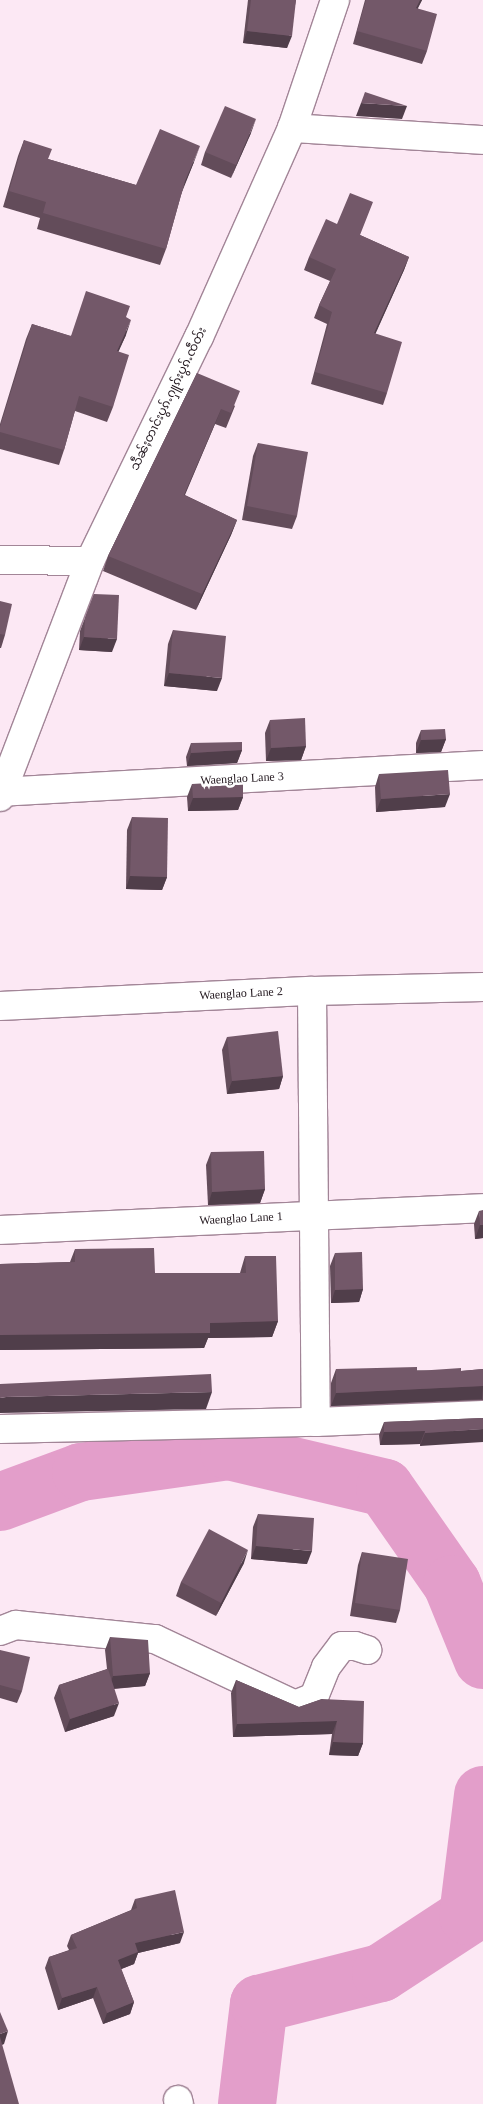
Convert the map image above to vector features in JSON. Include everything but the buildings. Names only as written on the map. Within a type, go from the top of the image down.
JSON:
[{"type":"street","name":"သဵၼ်ႈတၢင်းပွၵ်ႉႁူၵ်းပွၵ်ႉၸဵတ်း","points":[[1,794],[90,562],[199,337],[292,128],[335,0]]},
{"type":"street","points":[[292,128],[483,140]]},
{"type":"street","points":[[0,560],[90,562]]},
{"type":"street","name":"Waenglao Lane 3","points":[[1,794],[483,765]]},
{"type":"street","name":"Waenglao Lane 2","points":[[0,1006],[312,991],[483,986]]},
{"type":"street","points":[[312,991],[316,1422]]},
{"type":"street","name":"Waenglao Lane 1","points":[[0,1230],[483,1208]]},
{"type":"street","points":[[0,1429],[316,1422],[483,1416]]},
{"type":"street","points":[[0,1631],[16,1625],[155,1639],[295,1705],[314,1697],[326,1667],[342,1646],[355,1646],[367,1650]]},
{"type":"waterway","points":[[0,1502],[81,1472],[229,1451],[385,1488],[452,1584],[483,1660]]},
{"type":"waterway","points":[[247,2104],[259,2004],[381,1973],[468,1916],[483,1795]]}]
